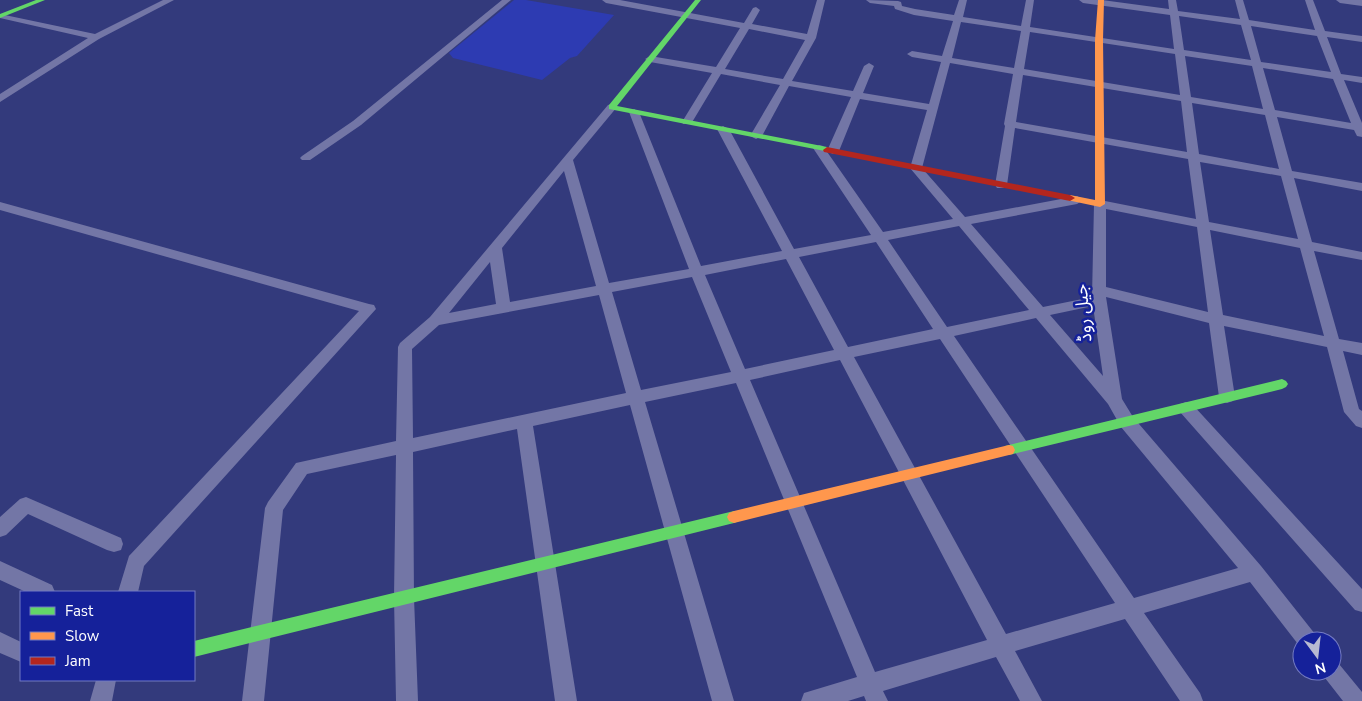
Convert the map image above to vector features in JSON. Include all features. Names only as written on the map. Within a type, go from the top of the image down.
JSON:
[{"type":"street","points":[[0,16],[42,0]]},
{"type":"street","points":[[0,99],[96,37],[170,0]]},
{"type":"street","points":[[306,158],[364,117],[508,0]]},
{"type":"street","points":[[606,0],[625,2],[684,16],[811,38]]},
{"type":"street","points":[[407,701],[404,598],[405,347],[434,322],[698,0]]},
{"type":"street","points":[[756,136],[811,38],[821,0]]},
{"type":"street","points":[[870,0],[898,2],[898,8],[914,12],[1362,80]]},
{"type":"street","points":[[916,168],[964,0]]},
{"type":"street","points":[[1001,184],[1030,0]]},
{"type":"street","points":[[1083,0],[1173,6],[1245,22],[1362,39]]},
{"type":"street","points":[[1240,0],[1352,412],[1362,421]]},
{"type":"street","points":[[1309,0],[1337,76],[1361,131]]},
{"type":"street","points":[[1340,0],[1362,3]]},
{"type":"street","name":"جیل روڈ","points":[[1101,1],[1099,40],[1099,295],[1114,400],[1127,422],[1254,572],[1300,631]]},
{"type":"street","points":[[1173,6],[1227,397]]},
{"type":"street","points":[[687,122],[719,72],[744,26],[756,10]]},
{"type":"street","points":[[0,16],[96,37]]},
{"type":"street","points":[[912,54],[1270,113],[1361,131]]},
{"type":"street","points":[[650,59],[933,108]]},
{"type":"street","points":[[826,150],[858,95],[869,66]]},
{"type":"street","points":[[612,107],[1362,256]]},
{"type":"street","points":[[634,112],[697,272],[873,693]]},
{"type":"street","points":[[1010,124],[1362,187]]},
{"type":"street","points":[[723,129],[1031,701]]},
{"type":"street","points":[[826,150],[879,237],[1192,701]]},
{"type":"street","points":[[567,160],[723,701]]},
{"type":"street","points":[[916,168],[1114,400]]},
{"type":"street","points":[[434,322],[1077,200]]},
{"type":"street","points":[[0,206],[370,309],[136,562],[128,591]]},
{"type":"street","points":[[494,247],[504,308]]},
{"type":"street","points":[[253,701],[274,508],[302,468],[1040,313],[1099,295],[1362,349]]},
{"type":"street","points":[[195,649],[1282,384]]},
{"type":"street","points":[[1186,408],[1362,603]]},
{"type":"street","points":[[524,421],[566,701]]},
{"type":"street","points":[[0,529],[26,505],[114,544]]},
{"type":"street","points":[[0,570],[44,591]]},
{"type":"street","points":[[812,701],[873,693],[1001,646],[1254,572]]},
{"type":"street","points":[[0,642],[20,652]]},
{"type":"street","points":[[101,701],[106,681]]},
{"type":"street","points":[[1340,681],[1356,701]]},
{"type":"shaded area","points":[[514,0],[526,0],[614,15],[577,56],[570,58],[542,80],[453,58],[449,53]]},
{"type":"traffic: fast","points":[[0,16],[42,0]]},
{"type":"traffic: fast","points":[[698,0],[612,107],[827,150]]},
{"type":"traffic: fast","points":[[1009,450],[1282,384]]},
{"type":"traffic: fast","points":[[195,649],[734,517]]},
{"type":"traffic: slow","points":[[1070,198],[1100,204],[1099,40],[1101,0]]},
{"type":"traffic: slow","points":[[734,517],[1009,450]]},
{"type":"traffic: jam","points":[[827,150],[1070,198]]}]
